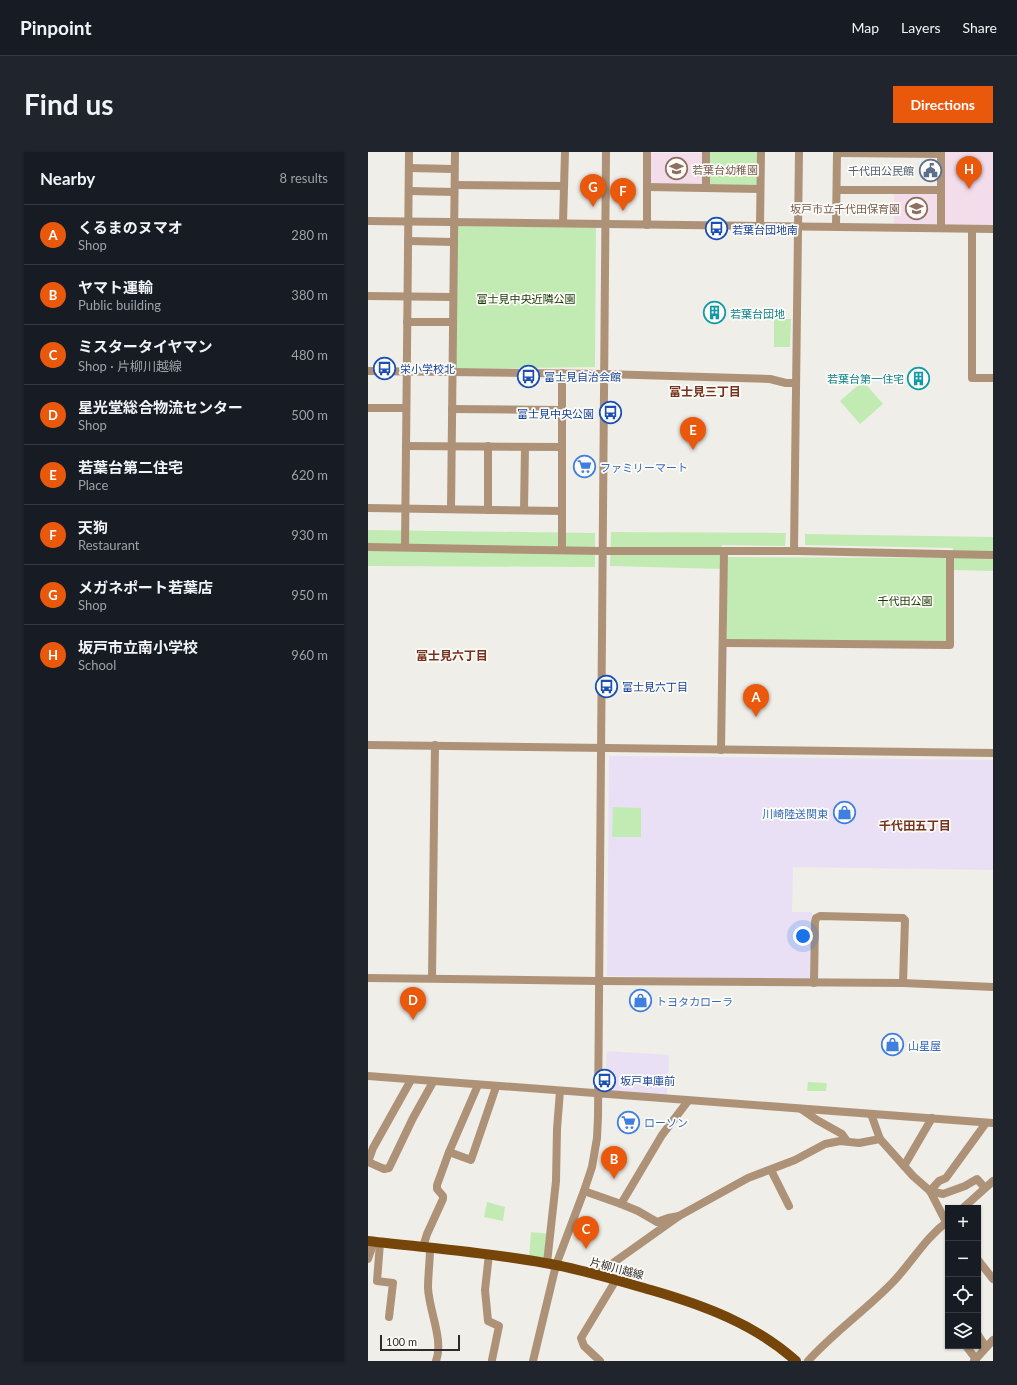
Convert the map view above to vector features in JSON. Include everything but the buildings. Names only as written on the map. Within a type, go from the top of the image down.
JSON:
[{"type":"main road","name":"片柳川越線","points":[[374,1242],[489,1254],[552,1264],[616,1280],[674,1297],[718,1313],[752,1329],[796,1361]]},
{"type":"street","points":[[405,547],[409,152]]},
{"type":"street","points":[[451,509],[455,152]]},
{"type":"street","points":[[563,223],[565,152]]},
{"type":"street","points":[[552,1264],[584,1191],[592,1167],[596,1146],[598,1094],[606,152]]},
{"type":"street","points":[[647,152],[647,225]]},
{"type":"street","points":[[706,152],[706,188]]},
{"type":"street","points":[[760,226],[761,152]]},
{"type":"street","points":[[794,551],[799,152]]},
{"type":"street","points":[[836,227],[837,153],[941,153],[941,228]]},
{"type":"street","points":[[409,168],[454,169]]},
{"type":"street","points":[[409,191],[564,186]]},
{"type":"street","points":[[647,187],[760,188]]},
{"type":"street","points":[[837,190],[941,190]]},
{"type":"street","points":[[368,221],[993,229]]},
{"type":"street","points":[[972,229],[972,378],[993,378]]},
{"type":"street","points":[[408,241],[454,242]]},
{"type":"street","points":[[368,296],[454,297]]},
{"type":"street","points":[[407,322],[453,322]]},
{"type":"street","points":[[368,371],[604,374],[770,379],[786,383],[796,383]]},
{"type":"street","points":[[562,373],[562,550]]},
{"type":"street","points":[[368,408],[406,408]]},
{"type":"street","points":[[452,409],[562,410]]},
{"type":"street","points":[[406,446],[562,447]]},
{"type":"street","points":[[488,446],[488,510]]},
{"type":"street","points":[[524,510],[525,447]]},
{"type":"street","points":[[368,508],[562,511]]},
{"type":"street","points":[[368,547],[602,551],[794,551],[993,555]]},
{"type":"street","points":[[721,750],[724,551]]},
{"type":"street","points":[[723,643],[950,645],[950,555]]},
{"type":"street","points":[[368,745],[993,753]]},
{"type":"street","points":[[432,978],[435,746]]},
{"type":"street","points":[[814,983],[815,920],[818,917],[823,916],[903,918],[905,920],[903,983]]},
{"type":"street","points":[[368,978],[903,983],[993,987]]},
{"type":"street","points":[[368,1076],[478,1086],[801,1108],[989,1123]]},
{"type":"street","points":[[411,1080],[373,1148],[368,1164],[384,1169],[389,1168],[413,1118],[433,1082]]},
{"type":"street","points":[[436,1361],[438,1341],[428,1288],[426,1248],[427,1234],[443,1199],[443,1196],[437,1189],[437,1185],[449,1152],[478,1086]]},
{"type":"street","points":[[449,1152],[471,1160],[496,1087]]},
{"type":"street","points":[[533,1361],[552,1264],[557,1129],[560,1091]]},
{"type":"street","points":[[621,1204],[662,1136],[688,1101]]},
{"type":"street","points":[[801,1108],[817,1120],[842,1134],[847,1141]]},
{"type":"street","points":[[871,1114],[880,1139],[913,1176],[930,1191],[945,1219]]},
{"type":"street","points":[[904,1166],[932,1118]]},
{"type":"street","points":[[930,1191],[939,1181],[946,1178],[989,1123]]},
{"type":"street","points":[[596,1275],[679,1216],[748,1178],[795,1160],[825,1144],[840,1141],[860,1143],[880,1139]]},
{"type":"street","points":[[771,1170],[789,1206]]},
{"type":"street","points":[[930,1191],[943,1194],[977,1180],[985,1188]]},
{"type":"street","points":[[966,1205],[993,1181]]},
{"type":"street","points":[[584,1191],[638,1211],[657,1222],[679,1216]]},
{"type":"street","points":[[808,1361],[893,1282],[933,1233],[945,1224]]},
{"type":"street","points":[[368,1259],[374,1242]]},
{"type":"street","points":[[374,1242],[377,1281],[393,1283],[389,1317]]},
{"type":"street","points":[[489,1254],[485,1290],[488,1321],[499,1326],[492,1360]]},
{"type":"street","points":[[981,1264],[993,1279]]},
{"type":"street","points":[[600,1361],[584,1346],[581,1338],[616,1280]]},
{"type":"street","points":[[981,1340],[986,1347]]},
{"type":"street","points":[[968,1349],[975,1360],[993,1340]]},
{"type":"shaded area","points":[[945,152],[993,152],[993,226],[944,225]]},
{"type":"shaded area","name":"若葉台幼稚園","points":[[650,153],[704,153],[703,186],[650,185]]},
{"type":"shaded area","name":"坂戸市立千代田保育園","points":[[894,193],[938,193],[938,224],[894,224]]},
{"type":"shaded area","points":[[609,756],[993,760],[993,870],[793,867],[792,912],[812,912],[811,979],[607,976]]},
{"type":"shaded area","points":[[607,1051],[669,1055],[667,1095],[605,1091]]},
{"type":"green space","points":[[706,152],[761,152],[760,189],[706,188]]},
{"type":"green space","name":"富士見中央近隣公園","points":[[457,226],[596,227],[595,367],[455,369]]},
{"type":"green space","points":[[774,319],[791,319],[790,347],[774,347]]},
{"type":"green space","points":[[863,381],[883,404],[860,424],[840,401]]},
{"type":"green space","points":[[368,530],[595,533],[595,567],[368,566]]},
{"type":"green space","points":[[611,532],[786,533],[785,546],[722,545],[722,569],[610,566]]},
{"type":"green space","points":[[805,534],[993,537],[993,571],[953,570],[953,548],[805,545]]},
{"type":"green space","name":"千代田公園","points":[[727,557],[948,558],[948,643],[727,640]]},
{"type":"green space","points":[[613,807],[641,808],[641,837],[612,837]]},
{"type":"green space","points":[[808,1082],[827,1083],[826,1091],[807,1091]]},
{"type":"green space","points":[[487,1202],[505,1207],[503,1221],[484,1217]]},
{"type":"green space","points":[[531,1232],[550,1234],[546,1259],[529,1257]]},
{"type":"place","name":"若葉台幼稚園","points":[[677,169]]},
{"type":"place","name":"千代田公民館","points":[[930,170]]},
{"type":"place","name":"坂戸市立南小学校","points":[[969,189]]},
{"type":"place","name":"メガネポート若葉店","points":[[593,207]]},
{"type":"place","name":"坂戸市立千代田保育園","points":[[916,208]]},
{"type":"place","name":"天狗","points":[[623,211]]},
{"type":"place","name":"若葉台団地南","points":[[716,229]]},
{"type":"place","name":"若葉台団地","points":[[715,313]]},
{"type":"place","name":"栄小学校北","points":[[384,368]]},
{"type":"place","name":"富士見自治会館","points":[[528,376]]},
{"type":"place","name":"若葉台第一住宅","points":[[919,378]]},
{"type":"place","name":"富士見中央公園","points":[[610,413]]},
{"type":"place","name":"若葉台第二住宅","points":[[693,450]]},
{"type":"place","name":"ファミリーマート","points":[[584,467]]},
{"type":"place","name":"富士見六丁目","points":[[607,686]]},
{"type":"place","name":"くるまのヌマオ","points":[[756,717]]},
{"type":"place","name":"川崎陸送関東","points":[[844,813]]},
{"type":"place","name":"トヨタカローラ","points":[[641,1001]]},
{"type":"place","name":"星光堂総合物流センター","points":[[413,1020]]},
{"type":"place","name":"山星屋","points":[[892,1045]]},
{"type":"place","name":"坂戸車庫前","points":[[604,1080]]},
{"type":"place","name":"ローソン","points":[[629,1122]]},
{"type":"place","name":"ヤマト運輸","points":[[614,1179]]},
{"type":"place","name":"ミスタータイヤマン","points":[[586,1249]]},
{"type":"district","name":"富士見三丁目","points":[[705,391]]},
{"type":"district","name":"富士見六丁目","points":[[452,655]]},
{"type":"district","name":"千代田五丁目","points":[[915,825]]}]
